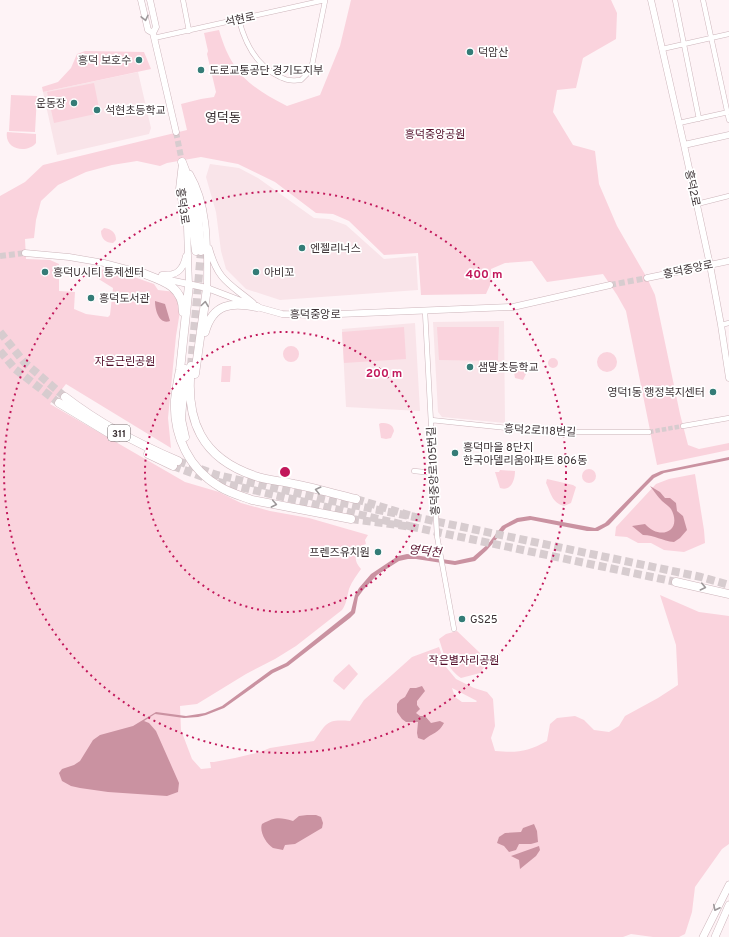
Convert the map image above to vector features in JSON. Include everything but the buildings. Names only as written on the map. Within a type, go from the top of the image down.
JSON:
[{"type":"highway","points":[[182,162],[198,251]]},
{"type":"highway","points":[[142,273],[164,281],[178,292],[183,305],[183,340]]},
{"type":"highway","points":[[189,285],[175,400],[175,414],[180,439],[185,452],[195,466],[210,480],[222,488],[236,494],[252,500],[351,519]]},
{"type":"highway","points":[[207,288],[181,419],[187,443],[202,468],[236,494]]},
{"type":"highway","points":[[257,307],[240,303],[223,306],[214,314],[207,324],[191,364],[195,404],[203,430],[216,449],[237,468],[255,476],[356,499]]},
{"type":"highway","name":"311","points":[[59,403],[102,430],[176,464],[117,432],[65,397]]},
{"type":"highway","points":[[676,582],[729,594]]},
{"type":"main road","points":[[702,935],[729,885]]},
{"type":"main road","points":[[715,937],[729,905]]},
{"type":"street","points":[[141,0],[148,30],[154,36]]},
{"type":"street","points":[[150,0],[156,27],[154,36],[176,132]]},
{"type":"street","points":[[182,0],[189,31]]},
{"type":"street","points":[[239,20],[247,44],[252,53],[271,73],[288,80],[302,80],[311,70],[325,0]]},
{"type":"street","name":"석현로","points":[[154,36],[189,31],[325,0]]},
{"type":"street","name":"흥덕2로","points":[[651,0],[710,265],[729,378]]},
{"type":"street","points":[[675,0],[699,118]]},
{"type":"street","points":[[703,0],[729,120]]},
{"type":"street","points":[[662,49],[729,34]]},
{"type":"street","points":[[679,123],[728,112]]},
{"type":"street","points":[[684,145],[729,135]]},
{"type":"street","name":"흥덕3로","points":[[182,162],[197,187],[205,222],[207,288]]},
{"type":"street","name":"흥덕3로","points":[[182,162],[179,189],[187,227],[189,285]]},
{"type":"street","points":[[697,204],[729,196]]},
{"type":"street","points":[[206,232],[212,259],[219,274],[229,285],[257,307]]},
{"type":"street","points":[[142,273],[170,276],[177,273],[184,264],[188,247]]},
{"type":"street","name":"흥덕중앙로","points":[[25,253],[69,257],[104,263],[189,285],[207,288],[257,307],[282,314],[315,315],[513,308],[610,285]]},
{"type":"street","name":"흥덕중앙로","points":[[648,278],[729,261]]},
{"type":"street","name":"흥덕중앙로105번길","points":[[425,311],[437,536],[454,629]]},
{"type":"street","points":[[721,324],[729,323]]},
{"type":"street","points":[[683,426],[729,418]]},
{"type":"street","name":"흥덕2로118번길","points":[[431,420],[546,432],[649,432]]},
{"type":"street","points":[[414,471],[434,473]]},
{"type":"shaded area","name":"석현초등학교","points":[[138,72],[151,128],[149,134],[57,155],[43,92]]},
{"type":"shaded area","points":[[210,164],[239,168],[258,178],[314,218],[329,219],[346,225],[384,259],[416,256],[418,290],[280,300],[246,289],[226,269],[221,251],[216,212],[206,177]]},
{"type":"shaded area","points":[[155,301],[165,304],[170,321],[166,322],[160,319]]},
{"type":"shaded area","name":"샘말초등학교","points":[[504,321],[505,423],[442,417],[438,412],[433,322]]},
{"type":"shaded area","points":[[415,323],[420,411],[346,407],[342,329]]},
{"type":"shaded area","points":[[729,457],[729,460],[664,473],[654,478],[609,525],[598,531],[587,531],[531,520],[518,522],[506,528],[487,550],[475,561],[455,565],[416,559],[399,561],[377,575],[364,589],[358,597],[355,613],[350,618],[288,666],[273,673],[224,708],[198,717],[184,718],[155,714],[144,721],[149,723],[156,731],[179,783],[178,792],[167,796],[108,792],[71,786],[62,781],[59,773],[62,769],[74,765],[80,761],[93,740],[100,735],[133,726],[156,712],[186,716],[205,713],[222,706],[271,670],[286,663],[351,611],[355,595],[359,588],[371,574],[398,556],[407,554],[455,561],[473,557],[488,544],[502,526],[517,518],[530,516],[595,528],[605,523],[652,475],[661,471]]},
{"type":"shaded area","points":[[650,486],[660,492],[665,498],[670,498],[676,503],[677,511],[683,516],[687,530],[674,542],[643,535],[632,526],[645,524],[657,532],[663,533],[672,528],[674,517],[671,509],[660,499]]},
{"type":"shaded area","points":[[422,686],[425,691],[417,701],[417,705],[420,709],[416,713],[420,716],[425,716],[431,723],[440,721],[444,723],[438,731],[424,740],[418,738],[418,722],[406,722],[397,712],[397,704],[405,697],[410,688]]},
{"type":"shaded area","points":[[316,815],[321,817],[323,823],[322,828],[295,844],[285,845],[283,850],[273,848],[268,844],[261,830],[262,824],[277,818],[293,821],[299,816]]},
{"type":"shaded area","points":[[534,824],[537,831],[538,842],[531,844],[519,844],[516,850],[509,852],[504,846],[497,843],[499,837],[505,833],[521,832],[523,828]]},
{"type":"shaded area","points":[[539,846],[540,850],[536,856],[520,869],[519,860],[511,856]]},
{"type":"green space","points":[[351,0],[611,0],[617,13],[616,39],[583,58],[576,88],[557,90],[553,112],[573,145],[595,151],[599,184],[617,226],[655,295],[688,445],[699,449],[729,443],[729,450],[657,465],[626,311],[603,274],[547,282],[532,261],[505,263],[491,269],[490,285],[486,294],[421,295],[418,253],[384,255],[349,221],[333,214],[316,213],[275,182],[238,164],[201,157],[167,163],[160,166],[137,161],[112,165],[86,172],[58,185],[41,201],[36,220],[34,238],[25,239],[26,259],[50,260],[59,264],[59,291],[75,292],[74,309],[86,314],[108,317],[110,315],[113,288],[97,278],[96,268],[131,276],[154,284],[158,290],[176,292],[181,305],[176,336],[168,418],[171,448],[66,384],[50,404],[185,482],[219,492],[241,503],[270,511],[309,518],[368,535],[365,540],[366,544],[360,546],[357,552],[356,561],[361,569],[350,586],[346,602],[342,610],[296,646],[275,659],[246,674],[197,704],[180,706],[181,730],[192,759],[201,769],[211,768],[210,762],[235,758],[270,748],[314,741],[325,726],[331,722],[350,721],[364,700],[412,657],[439,647],[446,667],[456,679],[474,688],[487,692],[493,699],[495,726],[491,738],[495,751],[510,752],[528,750],[547,741],[550,724],[557,718],[575,716],[584,720],[594,730],[609,732],[619,726],[625,716],[678,685],[676,645],[660,595],[699,612],[729,616],[729,844],[722,849],[695,887],[692,912],[685,934],[679,937],[653,937],[631,934],[623,937],[0,937],[0,196],[25,182],[43,165],[187,130],[181,104],[214,97],[216,92],[207,54],[208,51],[204,33],[219,30],[229,57],[243,77],[262,92],[287,106],[320,95],[340,46]],"holes":[[[452,688],[477,701],[462,702],[455,697]]]},
{"type":"green space","points":[[85,51],[144,52],[151,69],[43,92],[42,87],[58,82],[71,68],[77,54]]},
{"type":"green space","name":"운동장","points":[[94,83],[100,113],[54,123],[47,92]]},
{"type":"green space","points":[[11,95],[37,96],[35,132],[9,131]]},
{"type":"green space","points":[[7,132],[36,134],[36,143],[27,148],[17,148],[9,143]]},
{"type":"green space","points":[[104,228],[111,230],[114,233],[116,240],[113,243],[106,241],[103,238],[101,231]]},
{"type":"green space","points":[[404,327],[406,359],[344,363],[342,332]]},
{"type":"green space","points":[[437,327],[499,327],[498,361],[439,360]]},
{"type":"green space","points":[[288,346],[294,346],[299,351],[297,360],[294,362],[288,362],[283,357],[283,351]]},
{"type":"green space","points":[[607,352],[614,355],[617,362],[614,369],[607,372],[600,369],[597,362],[600,355]]},
{"type":"green space","points":[[553,358],[558,363],[553,368],[548,363]]},
{"type":"green space","points":[[522,364],[526,374],[523,380],[515,378],[513,367]]},
{"type":"green space","points":[[222,366],[231,366],[230,382],[221,382]]},
{"type":"green space","points":[[379,424],[391,425],[393,427],[394,431],[391,438],[381,438]]},
{"type":"green space","points":[[586,469],[592,469],[596,473],[596,479],[592,483],[586,483],[582,479],[582,473]]},
{"type":"green space","points":[[500,470],[515,471],[510,487],[504,489],[500,488],[495,472],[499,472]]},
{"type":"green space","points":[[695,474],[705,543],[684,552],[664,550],[651,543],[638,543],[627,537],[615,536],[616,527],[656,484],[669,479]]},
{"type":"green space","points":[[547,479],[576,487],[571,503],[564,506],[560,505],[554,500],[546,483]]},
{"type":"green space","name":"작은별자리공원","points":[[457,631],[480,653],[485,666],[480,673],[461,678],[449,666],[444,656],[439,639],[446,634]]},
{"type":"green space","points":[[349,664],[358,674],[344,690],[333,681],[335,677]]},
{"type":"tunnel","points":[[176,132],[182,162]]},
{"type":"tunnel","points":[[191,366],[201,251]]},
{"type":"tunnel","points":[[0,256],[25,253]]},
{"type":"tunnel","points":[[610,285],[647,278]]},
{"type":"tunnel","points":[[0,332],[24,362],[65,397]]},
{"type":"tunnel","points":[[0,351],[15,369],[59,403]]},
{"type":"tunnel","points":[[649,432],[683,426]]},
{"type":"tunnel","points":[[178,461],[217,475],[332,501],[415,517]]},
{"type":"tunnel","points":[[173,466],[214,481],[413,527]]},
{"type":"tunnel","points":[[356,499],[415,517],[701,577],[729,585]]},
{"type":"tunnel","points":[[351,519],[413,527],[676,582]]},
{"type":"place","name":"덕암산","points":[[470,52]]},
{"type":"place","name":"흥덕 보호수","points":[[139,60]]},
{"type":"place","name":"도로교통공단 경기도지부","points":[[201,70]]},
{"type":"place","name":"운동장","points":[[74,103]]},
{"type":"place","name":"석현초등학교","points":[[97,110]]},
{"type":"place","name":"엔젤리너스","points":[[302,248]]},
{"type":"place","name":"흥덕U시티 통제센터","points":[[45,272]]},
{"type":"place","name":"아비꼬","points":[[256,272]]},
{"type":"place","name":"흥덕도서관","points":[[91,298]]},
{"type":"place","name":"샘말초등학교","points":[[470,367]]},
{"type":"place","name":"영덕1동 행정복지센터","points":[[713,392]]},
{"type":"place","name":"흥덕마을 8단지 한국아델리움아파트 806동","points":[[455,453]]},
{"type":"place","name":"프렌즈유치원","points":[[378,552]]},
{"type":"place","name":"GS25","points":[[462,619]]},
{"type":"district","name":"영덕동","points":[[223,117]]},
{"type":"park label","name":"흥덕중앙공원","points":[[435,134]]},
{"type":"park label","name":"자은근린공원","points":[[125,361]]},
{"type":"water label","name":"영덕천","points":[[425,551]]}]
